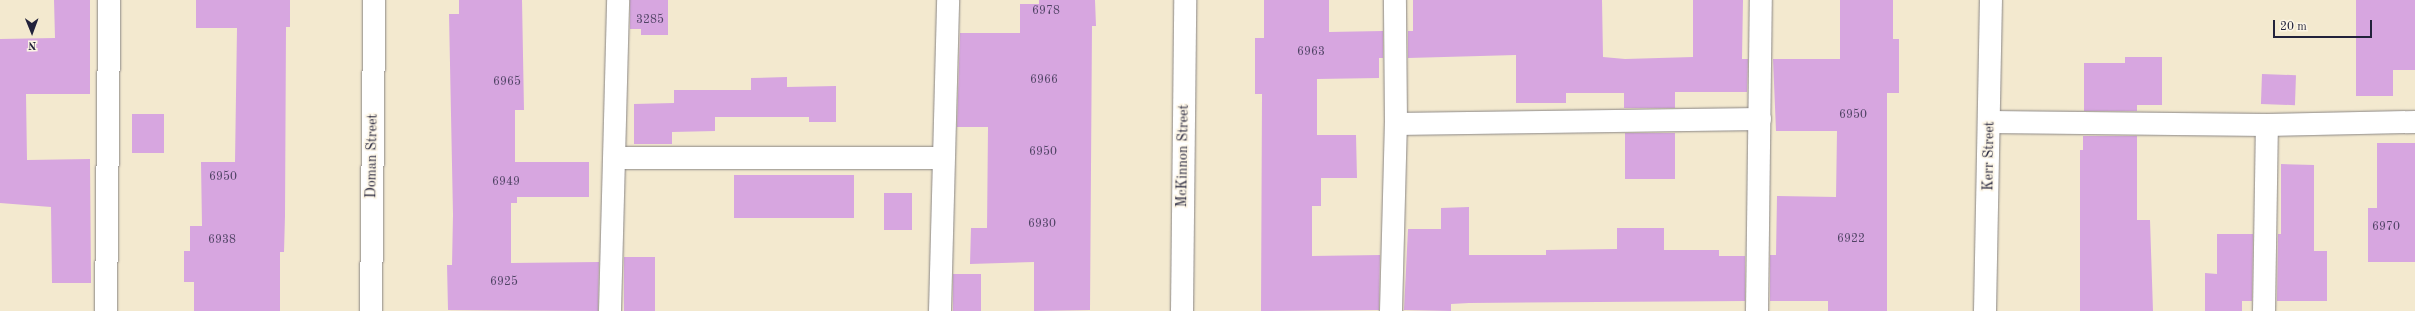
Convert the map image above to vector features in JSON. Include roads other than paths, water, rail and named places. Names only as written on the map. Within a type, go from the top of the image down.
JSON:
[{"type":"street","points":[[106,311],[109,0]]},
{"type":"street","name":"Doman Street","points":[[371,311],[374,0]]},
{"type":"street","points":[[610,311],[616,158],[618,0]]},
{"type":"street","points":[[940,311],[948,0]]},
{"type":"street","name":"McKinnon Street","points":[[1182,311],[1185,0]]},
{"type":"street","points":[[1391,311],[1396,124],[1395,0]]},
{"type":"street","points":[[1757,311],[1761,0]]},
{"type":"street","name":"Kerr Street","points":[[1985,311],[1990,122],[1991,0]]},
{"type":"street","points":[[1396,124],[1760,119]]},
{"type":"street","points":[[1990,122],[2267,125],[2415,122]]},
{"type":"street","points":[[2264,311],[2267,125]]},
{"type":"street","points":[[616,158],[943,158]]}]
